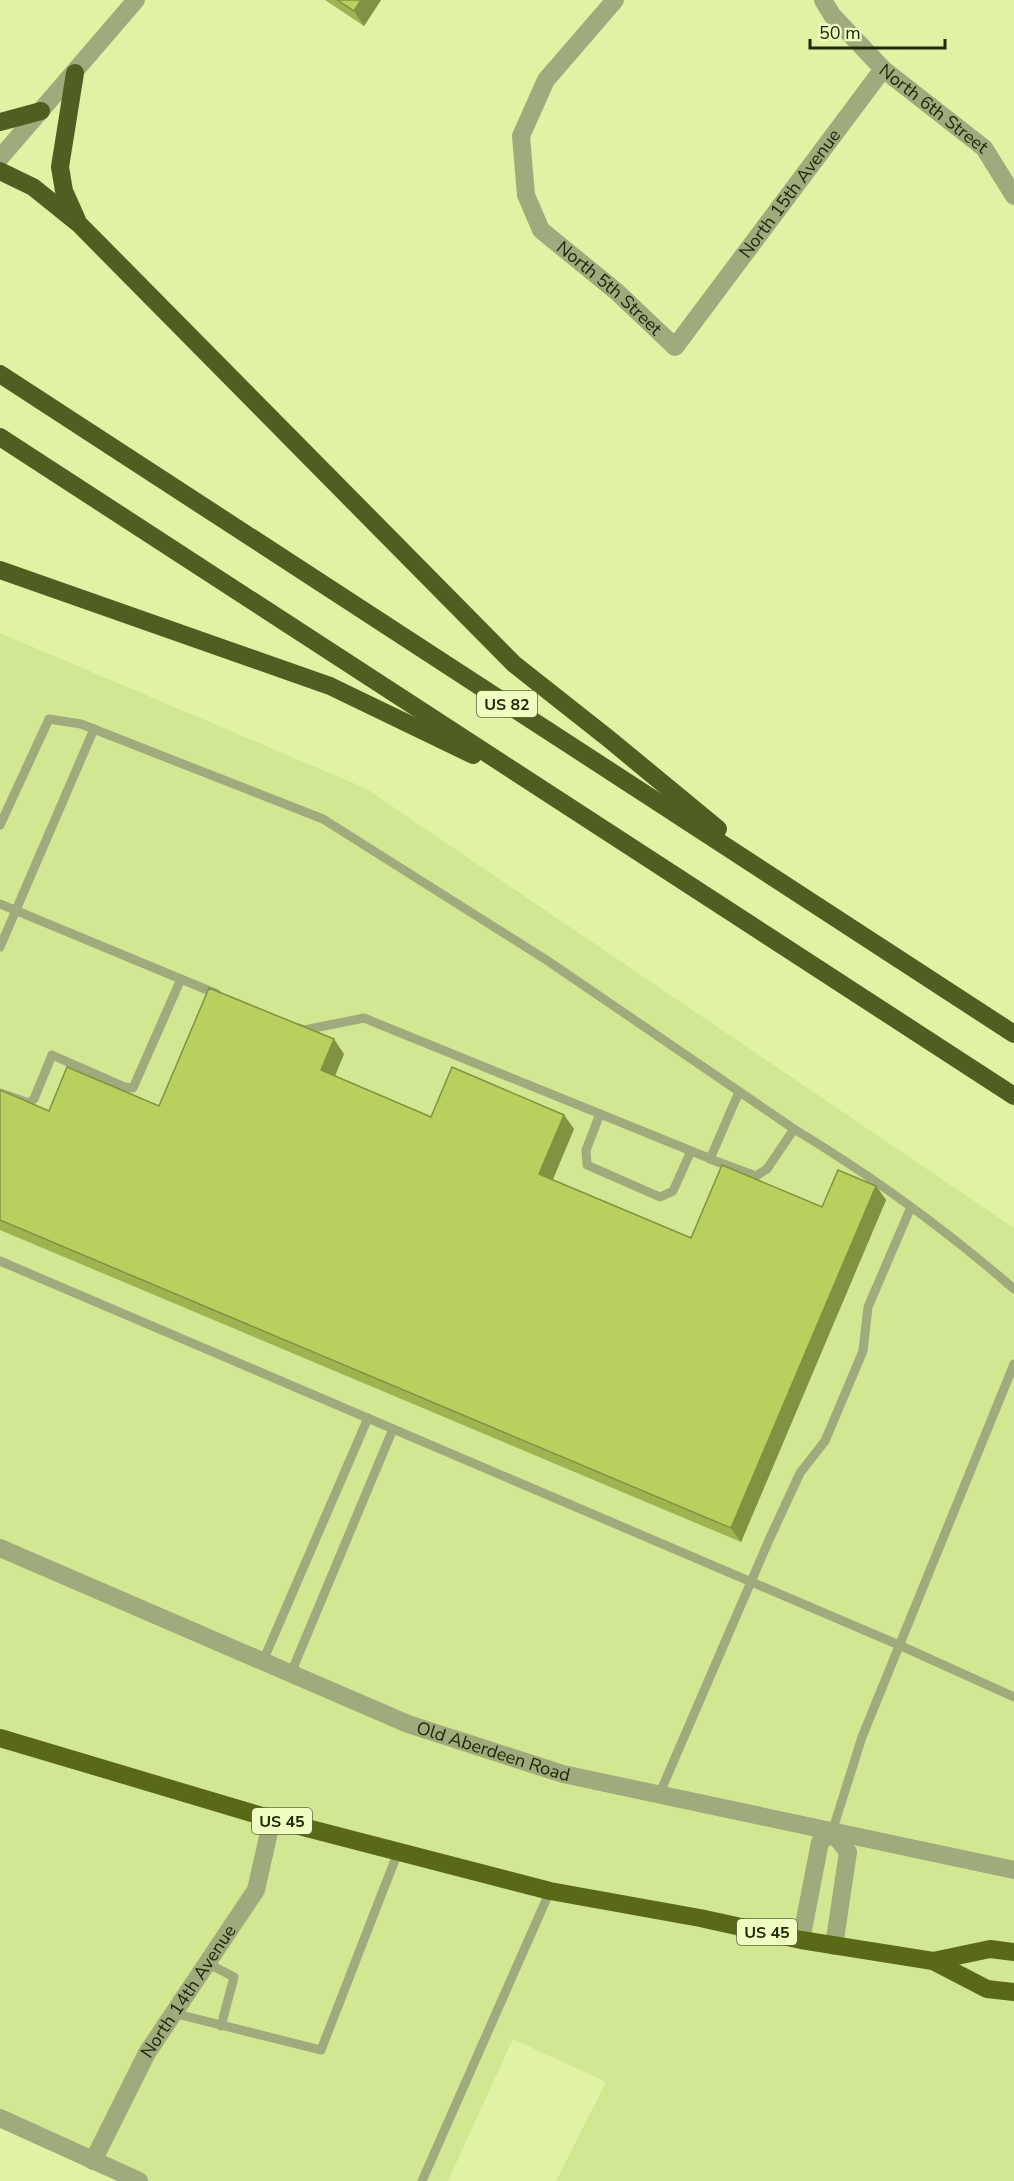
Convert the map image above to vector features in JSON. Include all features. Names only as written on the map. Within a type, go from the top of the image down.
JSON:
[{"type":"highway","points":[[75,73],[60,167],[64,191],[79,225]]},
{"type":"highway","points":[[0,123],[41,111]]},
{"type":"highway","points":[[0,171],[33,187],[79,225],[514,664],[782,882]]},
{"type":"highway","name":"US 82","points":[[0,374],[1014,1034]]},
{"type":"highway","name":"US 82","points":[[0,437],[1014,1096]]},
{"type":"highway","points":[[0,570],[330,686],[546,790]]},
{"type":"highway","name":"US 45","points":[[0,1738],[272,1819],[549,1891],[700,1918],[801,1940],[933,1961],[987,1989],[1014,1992]]},
{"type":"highway","name":"US 45","points":[[933,1961],[990,1950],[1014,1952]]},
{"type":"street","points":[[0,158],[136,0]]},
{"type":"street","name":"North 6th Street","points":[[823,0],[832,15],[883,69],[984,148],[1014,196]]},
{"type":"street","name":"North 5th Street","points":[[609,2],[546,80],[521,136],[526,195],[541,230],[618,292],[675,347],[698,316]]},
{"type":"street","name":"North 15th Avenue","points":[[698,316],[883,69]]},
{"type":"street","name":"Old Aberdeen Road","points":[[0,1548],[408,1724],[563,1774],[1014,1870]]},
{"type":"street","name":"North 14th Avenue","points":[[93,2161],[147,2053],[256,1890],[272,1819]]},
{"type":"street","points":[[801,1940],[820,1842],[832,1832],[848,1852],[834,1946]]},
{"type":"street","points":[[0,2118],[140,2181]]},
{"type":"lane","points":[[0,825],[49,719],[94,729],[322,819],[548,961],[794,1129],[842,1158],[957,1239],[1014,1289]]},
{"type":"lane","points":[[0,947],[94,729]]},
{"type":"lane","points":[[0,904],[225,997]]},
{"type":"lane","points":[[0,1093],[29,1102],[34,1098],[52,1056],[125,1087],[133,1088],[181,979]]},
{"type":"lane","points":[[285,1022],[304,1030],[364,1018],[756,1176],[767,1169],[794,1129]]},
{"type":"lane","points":[[711,1159],[739,1092]]},
{"type":"lane","points":[[600,1114],[586,1150],[587,1165],[645,1192],[660,1197],[673,1191],[691,1151]]},
{"type":"lane","points":[[659,1795],[750,1581],[800,1473],[825,1441],[855,1371],[863,1351],[868,1307],[911,1207]]},
{"type":"lane","points":[[0,1261],[899,1645],[1014,1697]]},
{"type":"lane","points":[[832,1832],[862,1737],[1014,1364]]},
{"type":"lane","points":[[263,1661],[368,1418]]},
{"type":"lane","points":[[291,1673],[393,1429]]},
{"type":"lane","points":[[174,2013],[321,2050],[398,1852]]},
{"type":"lane","points":[[422,2181],[549,1891]]},
{"type":"lane","points":[[207,1963],[234,1977],[221,2026]]},
{"type":"shaded area","points":[[0,633],[365,788],[1014,1228],[1014,2181],[556,2181],[606,2082],[513,2039],[448,2181],[149,2181],[0,2115]]},
{"type":"building","points":[[337,0],[361,0],[354,11]]},
{"type":"building","points":[[209,988],[334,1039],[321,1070],[431,1117],[452,1067],[564,1115],[539,1174],[691,1238],[722,1165],[822,1207],[838,1170],[876,1186],[731,1528],[0,1220],[0,1090],[49,1111],[67,1067],[159,1106]]}]
